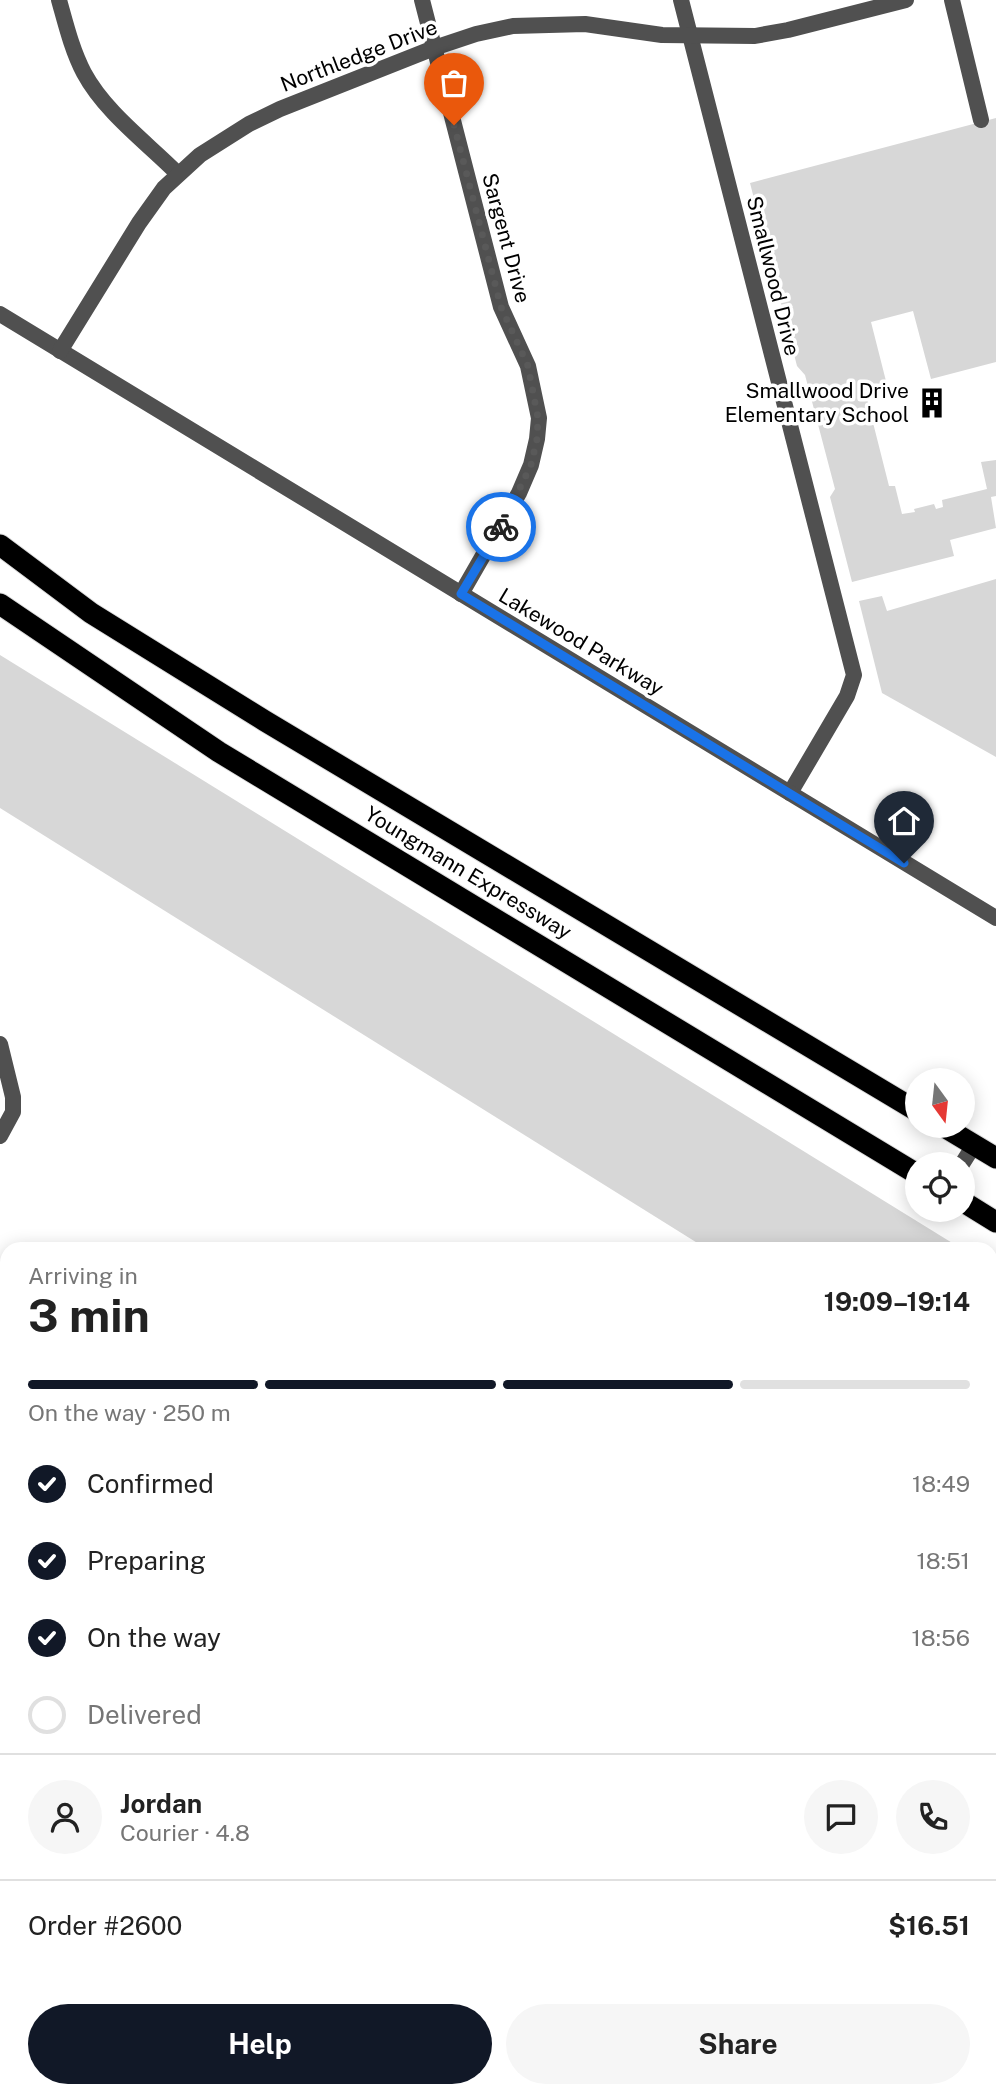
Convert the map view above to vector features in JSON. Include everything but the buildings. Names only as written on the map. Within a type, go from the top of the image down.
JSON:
[{"type":"highway","name":"Youngmann Expressway","points":[[0,545],[91,613],[253,714],[905,1104]]},
{"type":"highway","name":"Youngmann Expressway","points":[[0,604],[219,752],[905,1167]]},
{"type":"highway","points":[[962,1138],[996,1158]]},
{"type":"highway","points":[[975,1209],[996,1222]]},
{"type":"street","points":[[59,0],[72,46],[98,93],[177,173]]},
{"type":"street","name":"Sargent Drive","points":[[422,0],[501,307],[528,366],[538,418],[537,439],[531,465],[519,493],[461,594]]},
{"type":"street","name":"Smallwood Drive","points":[[681,0],[854,675],[848,696],[790,793]]},
{"type":"street","name":"Northledge Drive","points":[[60,351],[139,223],[177,173],[249,124],[280,109],[434,48],[476,34],[513,26],[585,24],[662,36],[755,36],[906,0]]},
{"type":"street","points":[[952,0],[982,120]]},
{"type":"street","name":"Lakewood Parkway","points":[[0,314],[996,918]]},
{"type":"street","points":[[0,1044],[13,1097],[13,1112],[0,1136]]},
{"type":"street","points":[[970,1152],[974,1145]]},
{"type":"shaded area","points":[[996,118],[996,362],[931,379],[913,311],[871,322],[887,385],[865,391],[889,486],[895,486],[902,514],[934,504],[936,509],[943,507],[942,500],[987,489],[981,462],[996,460],[996,496],[991,497],[996,528],[950,540],[954,556],[852,582],[830,497],[835,489],[805,375],[797,366],[750,183]]},
{"type":"shaded area","points":[[996,579],[996,757],[882,693],[859,601],[882,596],[887,611]]},
{"type":"shaded area","points":[[0,655],[905,1214],[905,1222],[918,1222],[951,1242],[696,1242],[0,808]]},
{"type":"way so far","points":[[454,125],[501,307],[528,366],[536,397],[537,439],[531,465],[501,527]]},
{"type":"place","name":"Smallwood Drive Elementary School","points":[[932,403]]},
{"type":"route","points":[[501,527],[461,594],[904,863]]}]
